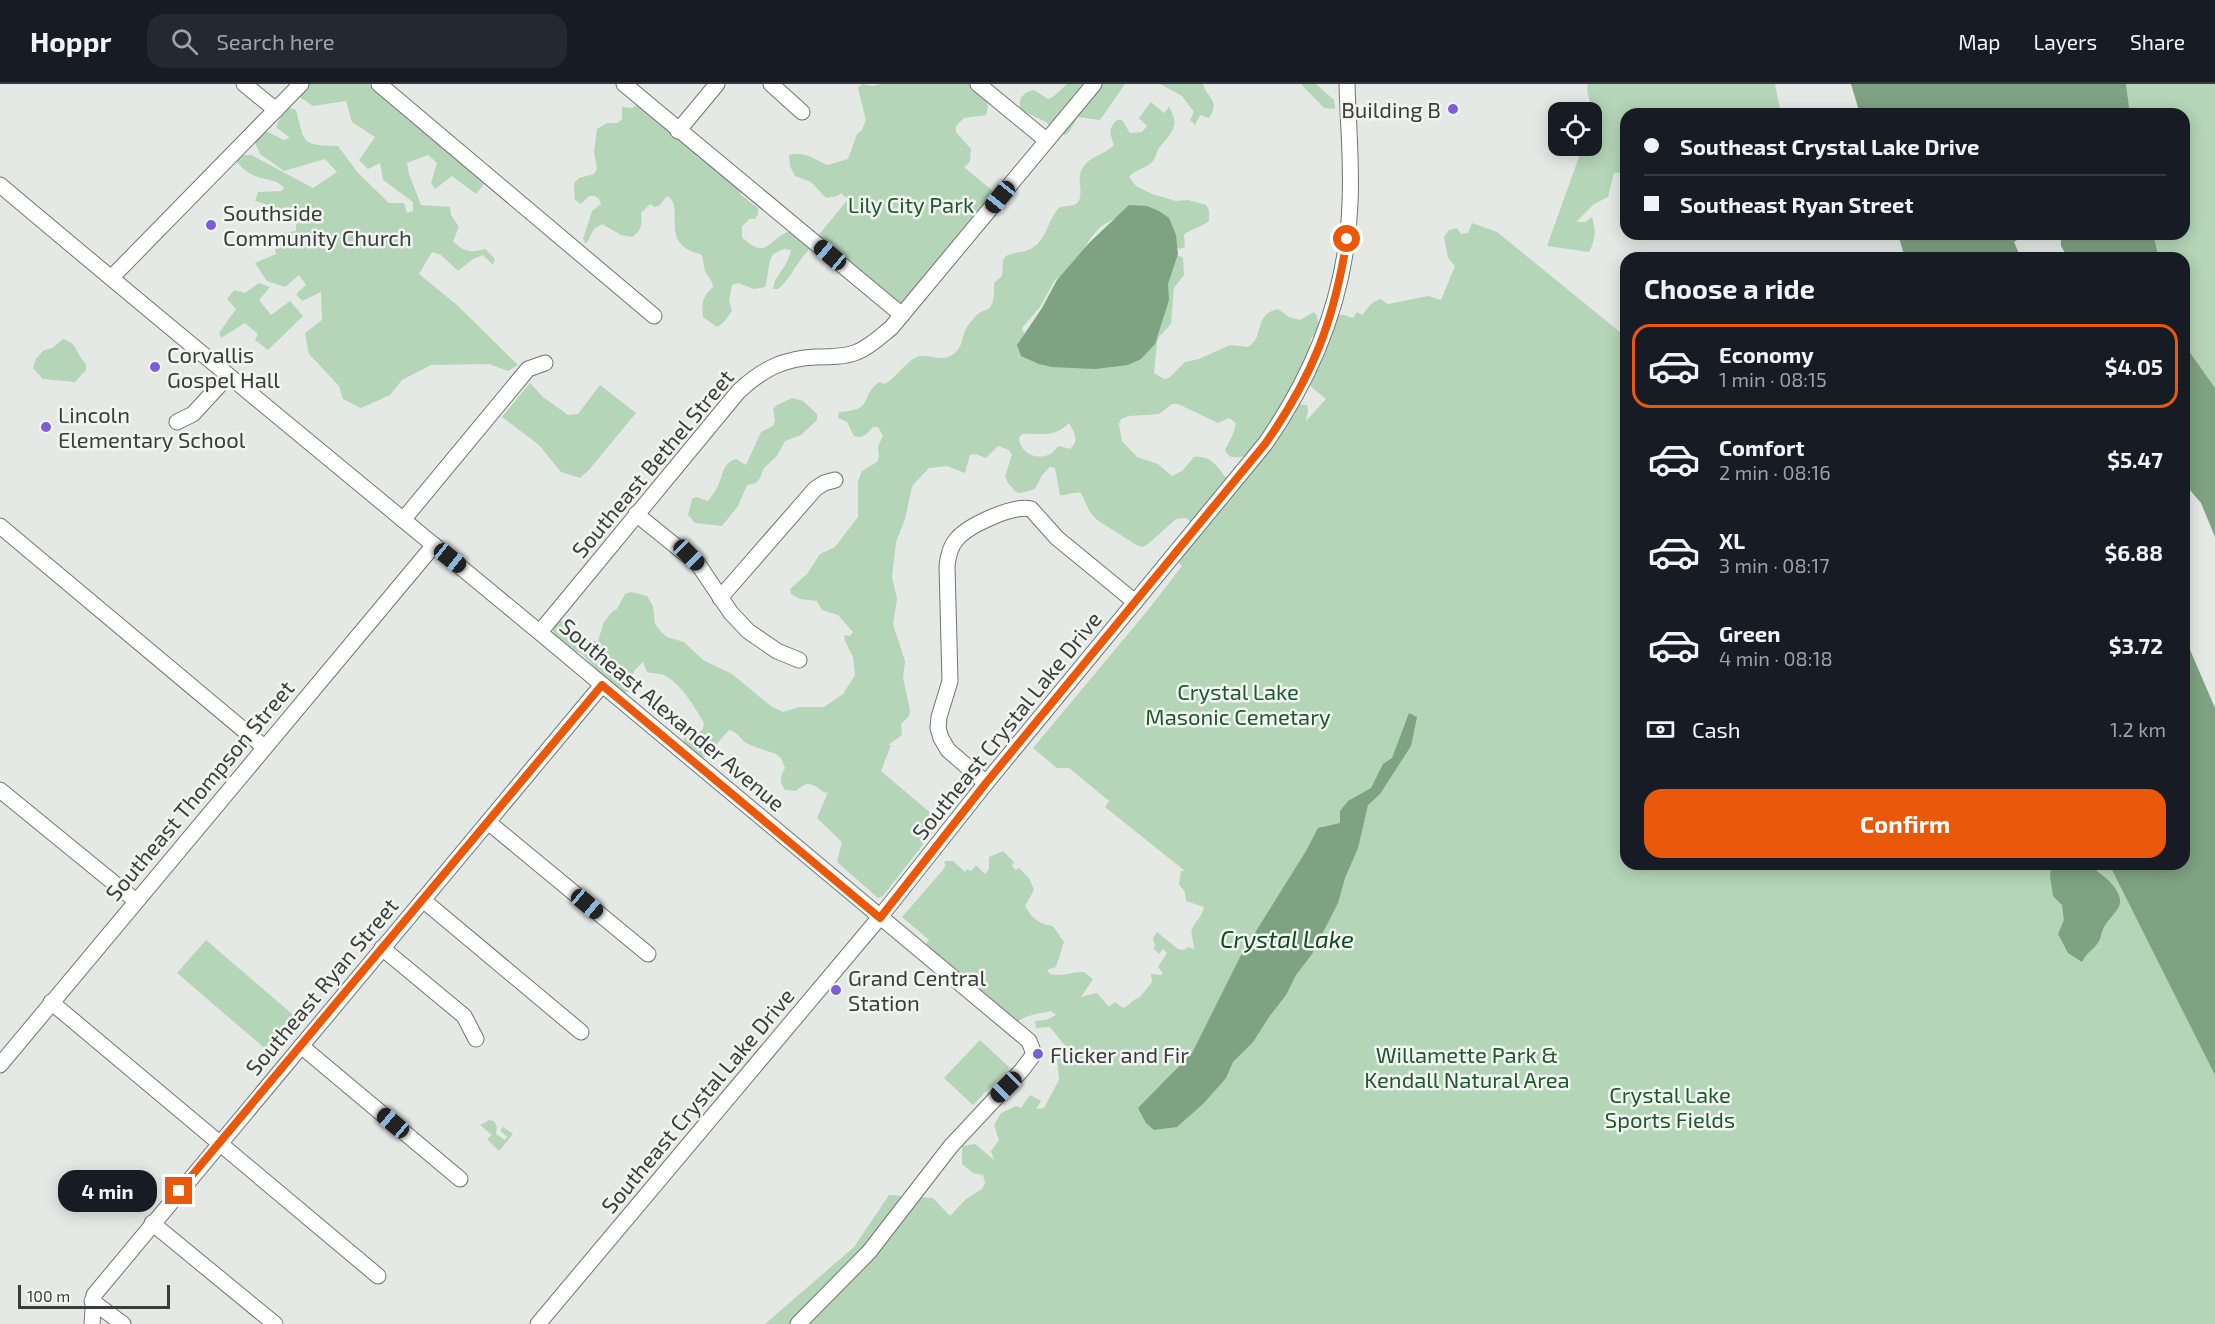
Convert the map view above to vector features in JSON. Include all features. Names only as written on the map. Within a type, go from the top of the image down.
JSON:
[{"type":"street","points":[[244,84],[276,110]]},
{"type":"street","points":[[112,277],[301,84]]},
{"type":"street","points":[[379,84],[654,316]]},
{"type":"street","points":[[624,84],[902,315]]},
{"type":"street","points":[[678,131],[717,84]]},
{"type":"street","points":[[771,84],[802,112]]},
{"type":"street","points":[[978,84],[1046,140]]},
{"type":"street","name":"Southeast Bethel Street","points":[[540,632],[738,392],[758,374],[772,367],[793,359],[837,356],[856,352],[891,328],[1094,84]]},
{"type":"street","name":"Southeast Crystal Lake Drive","points":[[538,1324],[880,918],[986,783],[1265,444],[1288,411],[1307,377],[1321,344],[1341,278],[1347,239],[1351,181],[1347,84]]},
{"type":"street","name":"Southeast Alexander Avenue","points":[[0,184],[1029,1041],[1034,1054],[1022,1070],[951,1146],[869,1252],[798,1324]]},
{"type":"street","points":[[403,520],[528,369],[544,363]]},
{"type":"street","points":[[177,422],[193,414],[228,376]]},
{"type":"street","points":[[720,598],[815,489],[835,480]]},
{"type":"street","points":[[986,783],[948,750],[938,728],[950,681],[947,566],[948,556],[957,538],[977,524],[1019,507],[1031,509],[1057,538],[1135,602]]},
{"type":"street","points":[[636,514],[694,560],[710,580],[731,614],[748,631],[777,651],[799,660]]},
{"type":"street","points":[[0,525],[264,747]]},
{"type":"street","name":"Southeast Thompson Street","points":[[0,1065],[434,545]]},
{"type":"street","name":"Southeast Ryan Street","points":[[92,1301],[94,1295],[152,1223],[602,685]]},
{"type":"street","points":[[0,790],[136,901]]},
{"type":"street","points":[[489,822],[648,954]]},
{"type":"street","points":[[423,900],[582,1032]]},
{"type":"street","points":[[382,948],[464,1016],[476,1039]]},
{"type":"street","points":[[51,1002],[378,1276]]},
{"type":"street","points":[[301,1046],[460,1179]]},
{"type":"street","points":[[152,1223],[275,1324]]},
{"type":"street","points":[[92,1301],[92,1324]]},
{"type":"street","points":[[92,1301],[123,1324]]},
{"type":"green space","points":[[309,84],[369,84],[484,184],[476,194],[452,176],[435,189],[431,183],[437,163],[428,155],[407,163],[421,205],[450,207],[451,215],[459,227],[453,241],[468,251],[485,249],[495,259],[493,265],[483,255],[473,259],[458,271],[441,255],[432,252],[419,274],[457,305],[518,365],[508,371],[489,364],[431,365],[402,380],[390,395],[361,408],[343,399],[339,386],[309,354],[305,333],[322,320],[321,292],[302,301],[296,294],[306,285],[299,275],[285,287],[267,281],[255,263],[276,254],[272,235],[296,231],[296,219],[290,212],[283,213],[287,219],[279,220],[272,206],[255,201],[258,192],[282,191],[284,188],[275,182],[251,174],[235,160],[239,155],[251,155],[313,188],[337,172],[325,159],[284,171],[260,154],[254,140],[264,130],[284,140],[290,138],[276,127],[285,106],[296,110],[301,130],[307,141],[318,145],[338,146],[358,173],[389,203],[404,203],[407,213],[413,211],[413,202],[383,180],[380,163],[368,169],[359,160],[375,137],[352,122],[346,101],[313,106],[297,95]]},
{"type":"green space","name":"Lily City Park","points":[[862,84],[873,86],[880,84],[969,84],[986,94],[988,107],[986,115],[964,118],[956,126],[956,132],[971,149],[970,162],[964,167],[1000,197],[902,315],[813,242],[848,199],[841,193],[826,198],[811,182],[795,176],[790,166],[789,155],[794,154],[809,156],[827,165],[848,159],[857,134],[862,130],[866,120],[858,88]]},
{"type":"green space","points":[[1067,84],[1125,84],[1100,120],[1078,117],[1065,135],[1054,130],[1046,122],[1021,110],[1020,100],[1027,93],[1034,90],[1048,99]]},
{"type":"green space","points":[[1160,84],[1203,84],[1214,107],[1209,118],[1200,115],[1195,125],[1190,120],[1194,112],[1182,96]]},
{"type":"green space","points":[[1301,84],[1316,84],[1334,100],[1335,109],[1324,108]]},
{"type":"green space","points":[[1588,84],[1775,84],[1780,108],[1620,108],[1620,172],[1614,173],[1608,197],[1594,204],[1576,222],[1586,222],[1592,217],[1595,235],[1589,252],[1547,246],[1579,156],[1602,156],[1602,102],[1590,102]]},
{"type":"green space","points":[[2126,84],[2215,84],[2215,388],[2190,353],[2190,252],[2158,252],[2154,240],[2190,240],[2190,108],[2129,108]]},
{"type":"green space","name":"Willamette Park & Kendall Natural Area","points":[[1151,102],[1164,113],[1169,107],[1174,120],[1171,133],[1153,161],[1129,177],[1136,186],[1152,194],[1176,201],[1188,200],[1206,205],[1209,210],[1209,221],[1184,235],[1185,247],[1180,249],[1115,218],[1100,227],[1089,240],[1077,262],[1055,280],[1040,307],[1022,328],[1026,339],[1160,300],[1177,255],[1183,258],[1184,275],[1174,288],[1171,324],[1157,342],[1154,373],[1164,379],[1169,378],[1185,362],[1199,359],[1230,345],[1248,347],[1256,338],[1265,316],[1270,312],[1278,309],[1289,317],[1300,320],[1314,312],[1319,328],[1311,339],[1304,370],[1295,379],[1291,390],[1295,404],[1307,405],[1306,421],[1326,399],[1310,386],[1339,315],[1353,318],[1357,312],[1362,315],[1372,303],[1380,299],[1388,304],[1428,296],[1441,300],[1455,266],[1448,258],[1444,237],[1449,230],[1457,228],[1461,234],[1468,233],[1472,223],[1497,232],[1620,332],[1620,870],[2112,870],[2215,1073],[2215,1324],[765,1324],[854,1247],[889,1195],[933,1198],[950,1216],[966,1199],[982,1189],[985,1183],[983,1175],[973,1173],[962,1164],[962,1146],[975,1144],[994,1160],[991,1151],[999,1140],[994,1125],[1001,1113],[1016,1106],[1021,1108],[1030,1095],[1041,1101],[1036,1109],[1044,1108],[1059,1080],[1057,1058],[1053,1057],[1062,1046],[1066,1047],[1050,1027],[1036,1028],[1035,1021],[1046,1020],[1056,1015],[1051,1011],[1016,1022],[924,947],[929,940],[902,917],[942,871],[946,861],[953,861],[965,872],[967,869],[971,871],[976,865],[985,874],[989,869],[989,857],[1003,851],[1014,862],[1012,866],[1016,870],[1019,868],[1029,878],[1034,890],[1025,906],[1039,922],[1053,926],[1064,942],[1056,967],[1047,970],[1050,974],[1055,975],[1084,972],[1093,979],[1081,997],[1097,993],[1109,1007],[1115,1002],[1125,1007],[1140,997],[1152,982],[1151,974],[1161,975],[1163,973],[1158,967],[1167,953],[1163,949],[1159,954],[1153,948],[1155,946],[1153,938],[1157,932],[1178,949],[1184,950],[1188,947],[1194,949],[1192,929],[1204,907],[1186,901],[1185,892],[1179,884],[1181,871],[1185,871],[1105,807],[1109,801],[1069,768],[1057,768],[1033,748],[1182,566],[1172,554],[1191,523],[1187,518],[1176,519],[1148,544],[1143,547],[1138,546],[1097,520],[1090,512],[1081,493],[1060,495],[1055,468],[1050,467],[1042,475],[1035,489],[1016,492],[1005,476],[1012,455],[1009,450],[998,446],[986,458],[976,454],[970,455],[965,473],[947,466],[929,468],[913,485],[905,519],[896,542],[892,577],[897,599],[893,624],[905,661],[903,678],[910,710],[909,716],[901,724],[902,735],[888,745],[891,745],[881,771],[933,815],[935,829],[883,896],[878,898],[837,862],[842,842],[817,818],[828,792],[825,793],[810,784],[796,791],[785,790],[781,781],[785,768],[781,758],[748,744],[735,732],[729,730],[705,757],[695,756],[681,733],[686,730],[699,733],[704,723],[678,686],[664,675],[647,672],[643,662],[635,670],[628,691],[621,695],[582,654],[561,646],[552,627],[559,619],[587,640],[598,641],[604,622],[617,609],[625,594],[631,592],[647,596],[653,606],[655,624],[662,633],[667,637],[684,642],[703,660],[732,674],[772,707],[783,712],[799,707],[824,707],[843,694],[855,675],[853,657],[844,635],[850,636],[853,632],[838,615],[822,610],[817,601],[800,599],[791,594],[790,589],[807,574],[820,554],[835,547],[858,517],[858,481],[862,471],[877,462],[879,457],[878,446],[883,436],[878,427],[873,427],[862,436],[854,436],[847,422],[838,418],[839,412],[858,409],[879,382],[885,384],[913,359],[925,356],[944,358],[957,351],[970,324],[979,313],[991,306],[994,297],[994,283],[1002,276],[1003,260],[1006,256],[1034,247],[1043,237],[1058,209],[1079,201],[1082,170],[1090,160],[1114,145],[1111,131],[1114,123],[1122,120],[1130,133],[1142,132],[1147,126],[1139,118]],"holes":[[[1172,404],[1178,404],[1218,423],[1229,418],[1236,423],[1225,450],[1230,456],[1244,456],[1247,461],[1231,477],[1225,477],[1209,459],[1200,457],[1194,457],[1182,471],[1172,476],[1158,464],[1137,457],[1122,441],[1119,424],[1121,419],[1129,416],[1159,414]],[[1069,423],[1074,433],[1075,443],[1070,449],[1059,446],[1043,456],[1029,454],[1022,447],[1019,438],[1022,434],[1053,433]]]},
{"type":"green space","points":[[637,105],[643,106],[685,146],[696,147],[735,173],[741,195],[758,208],[755,219],[750,219],[742,226],[742,237],[750,244],[763,248],[790,231],[808,245],[809,250],[778,289],[773,289],[774,284],[791,250],[784,249],[773,254],[765,287],[754,289],[738,283],[732,285],[729,301],[732,311],[717,327],[703,317],[704,300],[713,287],[705,272],[702,255],[685,248],[678,240],[674,204],[667,196],[660,205],[655,207],[650,204],[641,213],[641,226],[632,237],[621,235],[602,224],[594,229],[586,244],[583,239],[592,211],[601,204],[595,196],[589,196],[581,204],[575,200],[574,183],[579,178],[594,174],[597,169],[594,152],[597,129],[607,123],[618,123],[622,119],[622,107],[632,108]]},
{"type":"green space","points":[[259,283],[270,287],[259,300],[271,315],[290,301],[303,316],[268,350],[255,340],[258,334],[245,323],[221,338],[219,333],[236,309],[227,299],[234,290],[245,293]]},
{"type":"green space","points":[[63,339],[74,346],[86,364],[86,370],[75,382],[43,379],[33,368],[36,359],[43,351],[52,348]]},
{"type":"green space","points":[[530,383],[543,397],[568,415],[578,414],[600,385],[636,413],[580,478],[561,472],[539,445],[502,417]]},
{"type":"green space","points":[[792,398],[803,401],[817,414],[817,420],[801,435],[785,441],[777,456],[764,468],[756,483],[747,485],[738,506],[722,526],[695,523],[688,515],[692,499],[696,497],[708,501],[717,488],[724,468],[732,461],[736,459],[746,465],[761,432],[773,426],[775,421],[773,409]]},
{"type":"green space","points":[[206,940],[298,1019],[269,1052],[177,973]]},
{"type":"green space","points":[[980,1040],[1009,1067],[973,1105],[944,1078]]},
{"type":"green space","points":[[489,1120],[494,1121],[497,1127],[496,1134],[505,1140],[507,1137],[500,1130],[503,1127],[513,1134],[499,1151],[487,1139],[492,1135],[480,1125]]},
{"type":"water","points":[[1851,84],[2126,84],[2129,108],[1858,108]]},
{"type":"water","points":[[1129,205],[1147,206],[1159,211],[1169,218],[1176,235],[1178,254],[1168,284],[1169,300],[1155,344],[1141,359],[1128,365],[1095,369],[1052,367],[1021,356],[1017,345],[1042,308],[1057,280],[1089,243]]},
{"type":"water","points":[[1900,240],[2017,240],[2014,242],[2018,252],[1903,252]]},
{"type":"water","points":[[2061,240],[2154,240],[2158,252],[2064,252]]},
{"type":"water","points":[[2190,353],[2215,388],[2215,537],[2201,503],[2190,490]]},
{"type":"water","points":[[2190,650],[2215,708],[2215,1075],[2112,870],[2190,870]]},
{"type":"water","name":"Crystal Lake","points":[[1409,713],[1417,717],[1411,746],[1380,794],[1368,805],[1358,848],[1345,878],[1338,903],[1312,954],[1253,1042],[1233,1062],[1226,1078],[1204,1103],[1177,1127],[1154,1130],[1146,1123],[1138,1108],[1192,1053],[1240,957],[1318,828],[1340,823],[1340,811],[1348,801],[1371,788],[1383,764],[1392,758]]},
{"type":"water","points":[[2050,870],[2096,870],[2117,891],[2119,907],[2104,927],[2098,942],[2082,962],[2068,953],[2058,934],[2064,920],[2062,905],[2053,896]]},
{"type":"place","name":"Building B","points":[[1453,109]]},
{"type":"place","name":"Southside Community Church","points":[[211,225]]},
{"type":"place","name":"Corvallis Gospel Hall","points":[[155,367]]},
{"type":"place","name":"Lincoln Elementary School","points":[[46,427]]},
{"type":"place","name":"Grand Central Station","points":[[836,990]]},
{"type":"place","name":"Flicker and Fir","points":[[1038,1054]]},
{"type":"route","points":[[179,1191],[602,685],[880,918],[986,783],[1265,444],[1288,411],[1307,377],[1321,344],[1341,278],[1347,239]]},
{"type":"park label","name":"Crystal Lake Masonic Cemetary","points":[[1238,704]]},
{"type":"park label","name":"Crystal Lake Sports Fields","points":[[1670,1106]]}]
